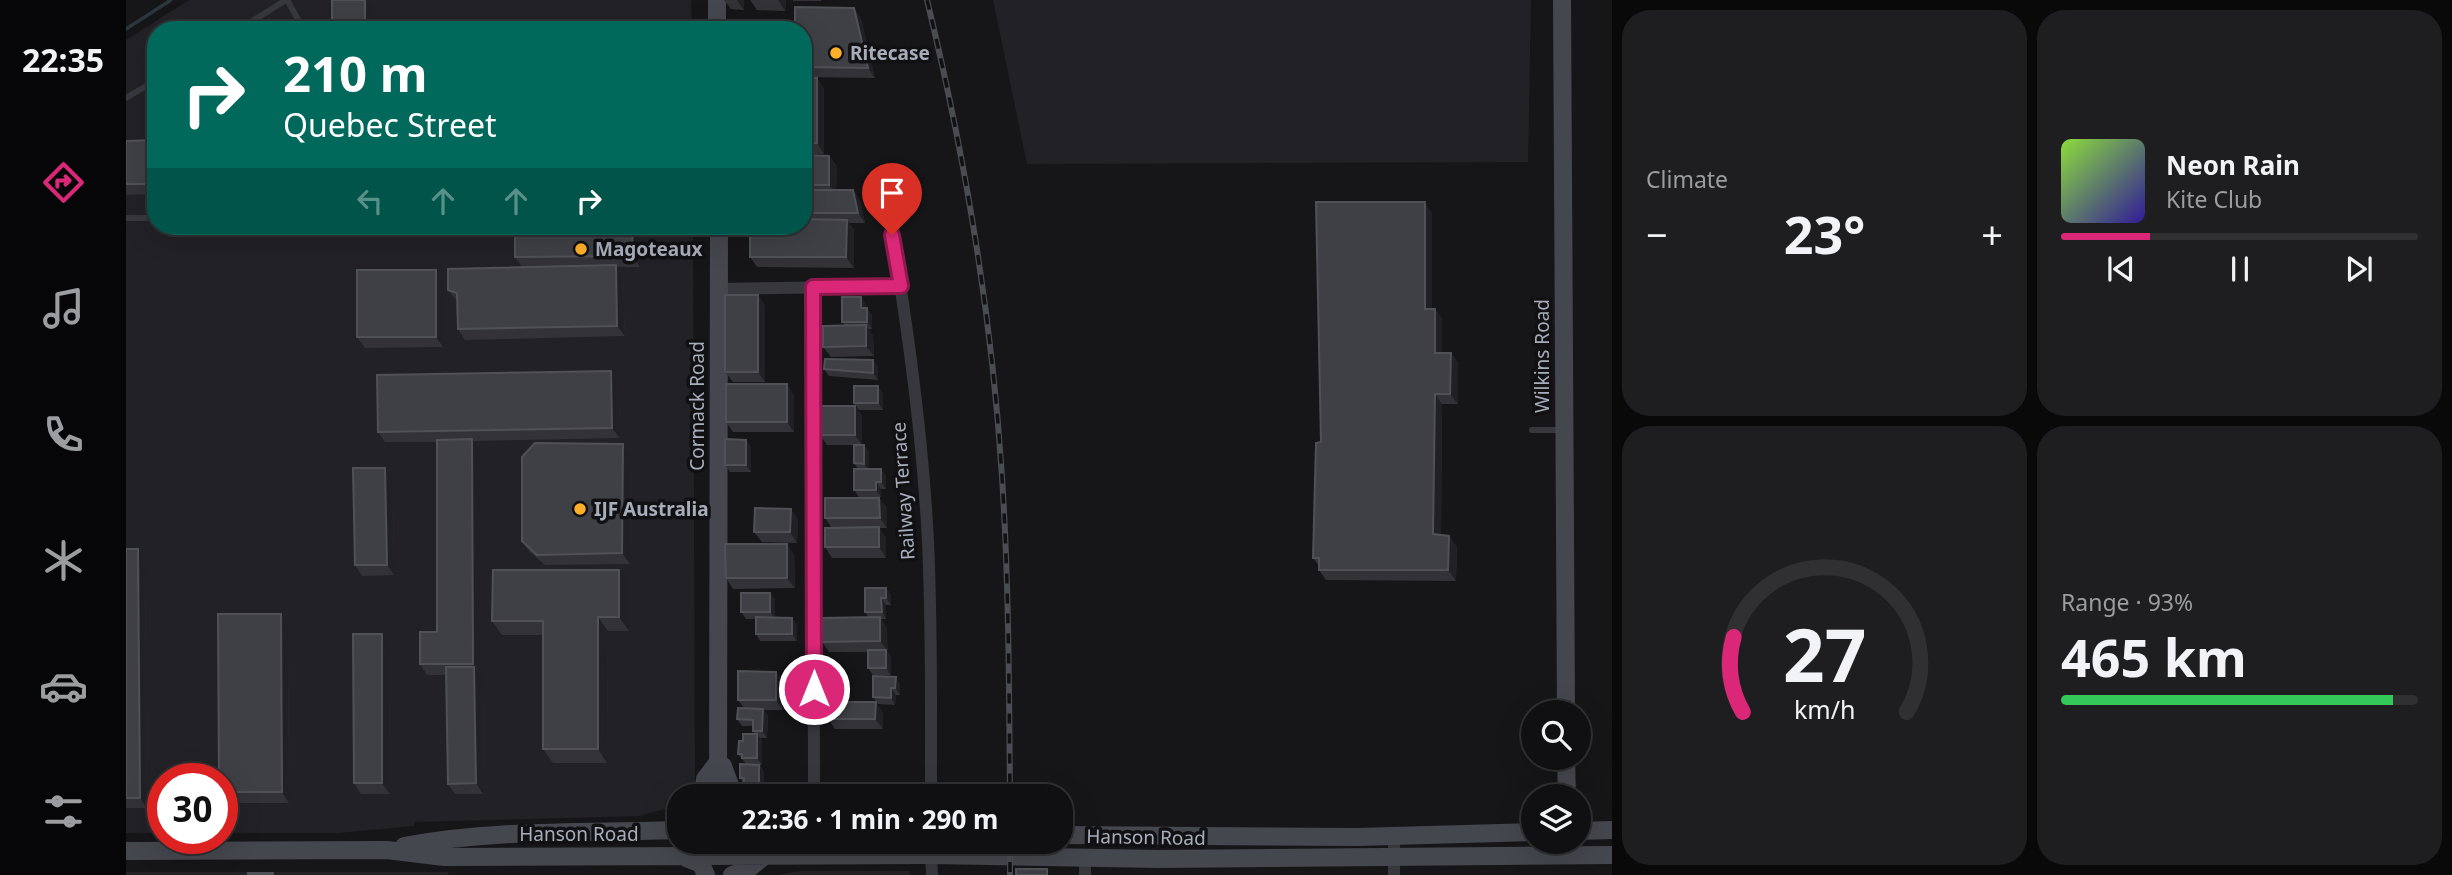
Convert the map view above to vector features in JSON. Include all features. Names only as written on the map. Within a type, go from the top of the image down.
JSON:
[{"type":"main road","points":[[717,0],[717,21]]},
{"type":"main road","name":"Wilkins Road","points":[[1562,0],[1566,700]]},
{"type":"main road","name":"Cormack Road","points":[[718,784],[719,235]]},
{"type":"main road","points":[[704,784],[719,756]]},
{"type":"main road","points":[[719,756],[730,784]]},
{"type":"main road","points":[[651,831],[667,824]]},
{"type":"main road","name":"Hanson Road","points":[[387,850],[438,840],[493,835],[667,830]]},
{"type":"main road","points":[[1591,831],[1612,830]]},
{"type":"main road","name":"Hanson Road","points":[[1073,835],[1394,836],[1521,832]]},
{"type":"main road","points":[[1085,866],[1094,848],[1118,837]]},
{"type":"main road","name":"Hanson Road","points":[[126,851],[387,850],[444,856],[679,854]]},
{"type":"main road","name":"Hanson Road","points":[[1591,852],[1612,855]]},
{"type":"main road","name":"Hanson Road","points":[[758,854],[931,855],[1085,866],[1394,866],[1521,853]]},
{"type":"main road","points":[[715,875],[716,854]]},
{"type":"main road","points":[[672,855],[701,864],[706,875]]},
{"type":"main road","points":[[732,875],[747,870],[766,855]]},
{"type":"street","name":"Railway Terrace","points":[[884,185],[913,373],[928,542],[931,784]]},
{"type":"street","points":[[719,289],[901,286]]},
{"type":"street","points":[[813,287],[814,784]]},
{"type":"street","points":[[1394,836],[1394,866]]},
{"type":"street","points":[[931,855],[932,875]]},
{"type":"lane","points":[[252,21],[286,0],[299,21]]},
{"type":"lane","points":[[126,98],[147,85]]},
{"type":"lane","points":[[126,218],[147,218]]},
{"type":"lane","points":[[1532,430],[1564,430]]},
{"type":"shaded area","points":[[189,0],[691,0],[692,21],[156,21]]},
{"type":"shaded area","points":[[993,0],[1531,0],[1528,162],[1027,164]]},
{"type":"shaded area","points":[[147,27],[147,235],[693,235],[695,784],[667,784],[667,808],[640,816],[415,822],[414,826],[338,833],[238,833],[238,763],[147,763],[147,833],[126,833],[126,40]]},
{"type":"shaded area","points":[[800,871],[910,871],[910,875],[778,875]]},
{"type":"shaded area","points":[[126,872],[448,872],[449,875],[126,875]]},
{"type":"building","points":[[332,0],[365,0],[365,21],[332,21]]},
{"type":"building","name":"Ritecase","points":[[795,7],[854,8],[868,68],[812,67],[812,21],[795,21]]},
{"type":"building","points":[[812,78],[817,78],[817,143],[812,143]]},
{"type":"building","points":[[147,140],[147,184],[126,184],[126,141]]},
{"type":"building","points":[[812,155],[829,156],[829,185],[812,185]]},
{"type":"building","points":[[812,190],[853,190],[858,213],[812,213]]},
{"type":"building","points":[[1316,202],[1425,202],[1425,309],[1435,309],[1435,353],[1451,353],[1450,394],[1435,394],[1433,534],[1449,536],[1448,570],[1319,570],[1319,558],[1313,558],[1316,443],[1321,442]]},
{"type":"building","points":[[812,219],[847,220],[846,257],[750,257],[750,235],[812,235]]},
{"type":"building","points":[[515,235],[632,235],[633,256],[515,257]]},
{"type":"building","points":[[616,265],[617,326],[458,329],[457,293],[448,290],[448,269]]},
{"type":"building","points":[[357,270],[436,270],[436,337],[357,337]]},
{"type":"building","points":[[725,295],[758,295],[758,372],[725,372]]},
{"type":"building","points":[[842,297],[861,297],[861,308],[867,308],[867,322],[842,322]]},
{"type":"building","points":[[866,325],[866,346],[823,347],[823,326]]},
{"type":"building","points":[[825,359],[873,360],[873,373],[824,369]]},
{"type":"building","points":[[611,371],[612,428],[378,432],[377,375]]},
{"type":"building","points":[[726,384],[787,384],[787,422],[726,422]]},
{"type":"building","points":[[854,386],[878,386],[878,403],[854,403]]},
{"type":"building","points":[[819,406],[855,406],[855,435],[820,435]]},
{"type":"building","points":[[472,439],[473,664],[420,664],[420,632],[437,632],[437,440]]},
{"type":"building","points":[[725,439],[746,440],[746,465],[725,465]]},
{"type":"building","name":"IJF Australia","points":[[535,443],[623,444],[622,553],[537,555],[522,541],[522,457]]},
{"type":"building","points":[[854,445],[864,445],[864,464],[854,463]]},
{"type":"building","points":[[353,468],[385,468],[387,565],[355,565]]},
{"type":"building","points":[[854,469],[881,469],[881,482],[876,482],[876,490],[854,490]]},
{"type":"building","points":[[825,498],[879,498],[880,518],[825,518]]},
{"type":"building","points":[[755,508],[791,509],[790,532],[754,532]]},
{"type":"building","points":[[879,527],[879,547],[825,547],[825,528]]},
{"type":"building","points":[[725,544],[787,544],[787,578],[726,578]]},
{"type":"building","points":[[126,549],[138,549],[140,798],[126,798]]},
{"type":"building","points":[[493,570],[619,570],[619,617],[598,617],[598,749],[543,749],[543,621],[492,621]]},
{"type":"building","points":[[865,588],[886,588],[886,598],[881,598],[882,612],[865,612]]},
{"type":"building","points":[[741,593],[770,593],[770,612],[741,612]]},
{"type":"building","points":[[218,614],[281,614],[282,792],[238,792],[238,763],[219,763]]},
{"type":"building","points":[[756,617],[792,618],[792,634],[756,634]]},
{"type":"building","points":[[880,617],[880,641],[822,642],[822,618]]},
{"type":"building","points":[[353,634],[382,634],[382,783],[354,783]]},
{"type":"building","points":[[868,650],[886,650],[886,668],[868,668]]},
{"type":"building","points":[[446,667],[474,667],[476,783],[448,784]]},
{"type":"building","points":[[738,671],[776,672],[776,700],[738,700]]},
{"type":"building","points":[[873,676],[896,677],[895,688],[891,688],[891,698],[873,697]]},
{"type":"building","points":[[828,702],[876,702],[875,719],[828,719]]},
{"type":"building","points":[[738,708],[763,709],[762,731],[753,731],[753,720],[737,719]]},
{"type":"building","points":[[743,734],[757,734],[757,758],[742,758],[742,754],[738,754],[739,741],[743,741]]},
{"type":"building","points":[[740,764],[759,765],[759,784],[744,784],[744,778],[740,778]]},
{"type":"building","points":[[1016,869],[1047,869],[1047,875],[1016,875]]},
{"type":"building","points":[[273,873],[273,875],[248,875]]},
{"type":"waterway","points":[[126,29],[171,0]]},
{"type":"railway","points":[[927,0],[965,177],[991,357],[1006,557],[1010,784]]},
{"type":"railway","points":[[1010,854],[1010,875]]},
{"type":"place","name":"Ritecase","points":[[836,53]]},
{"type":"place","name":"Magoteaux","points":[[581,249]]},
{"type":"place","name":"IJF Australia","points":[[580,509]]},
{"type":"route","points":[[814,689],[813,287],[901,286],[892,235]]}]
